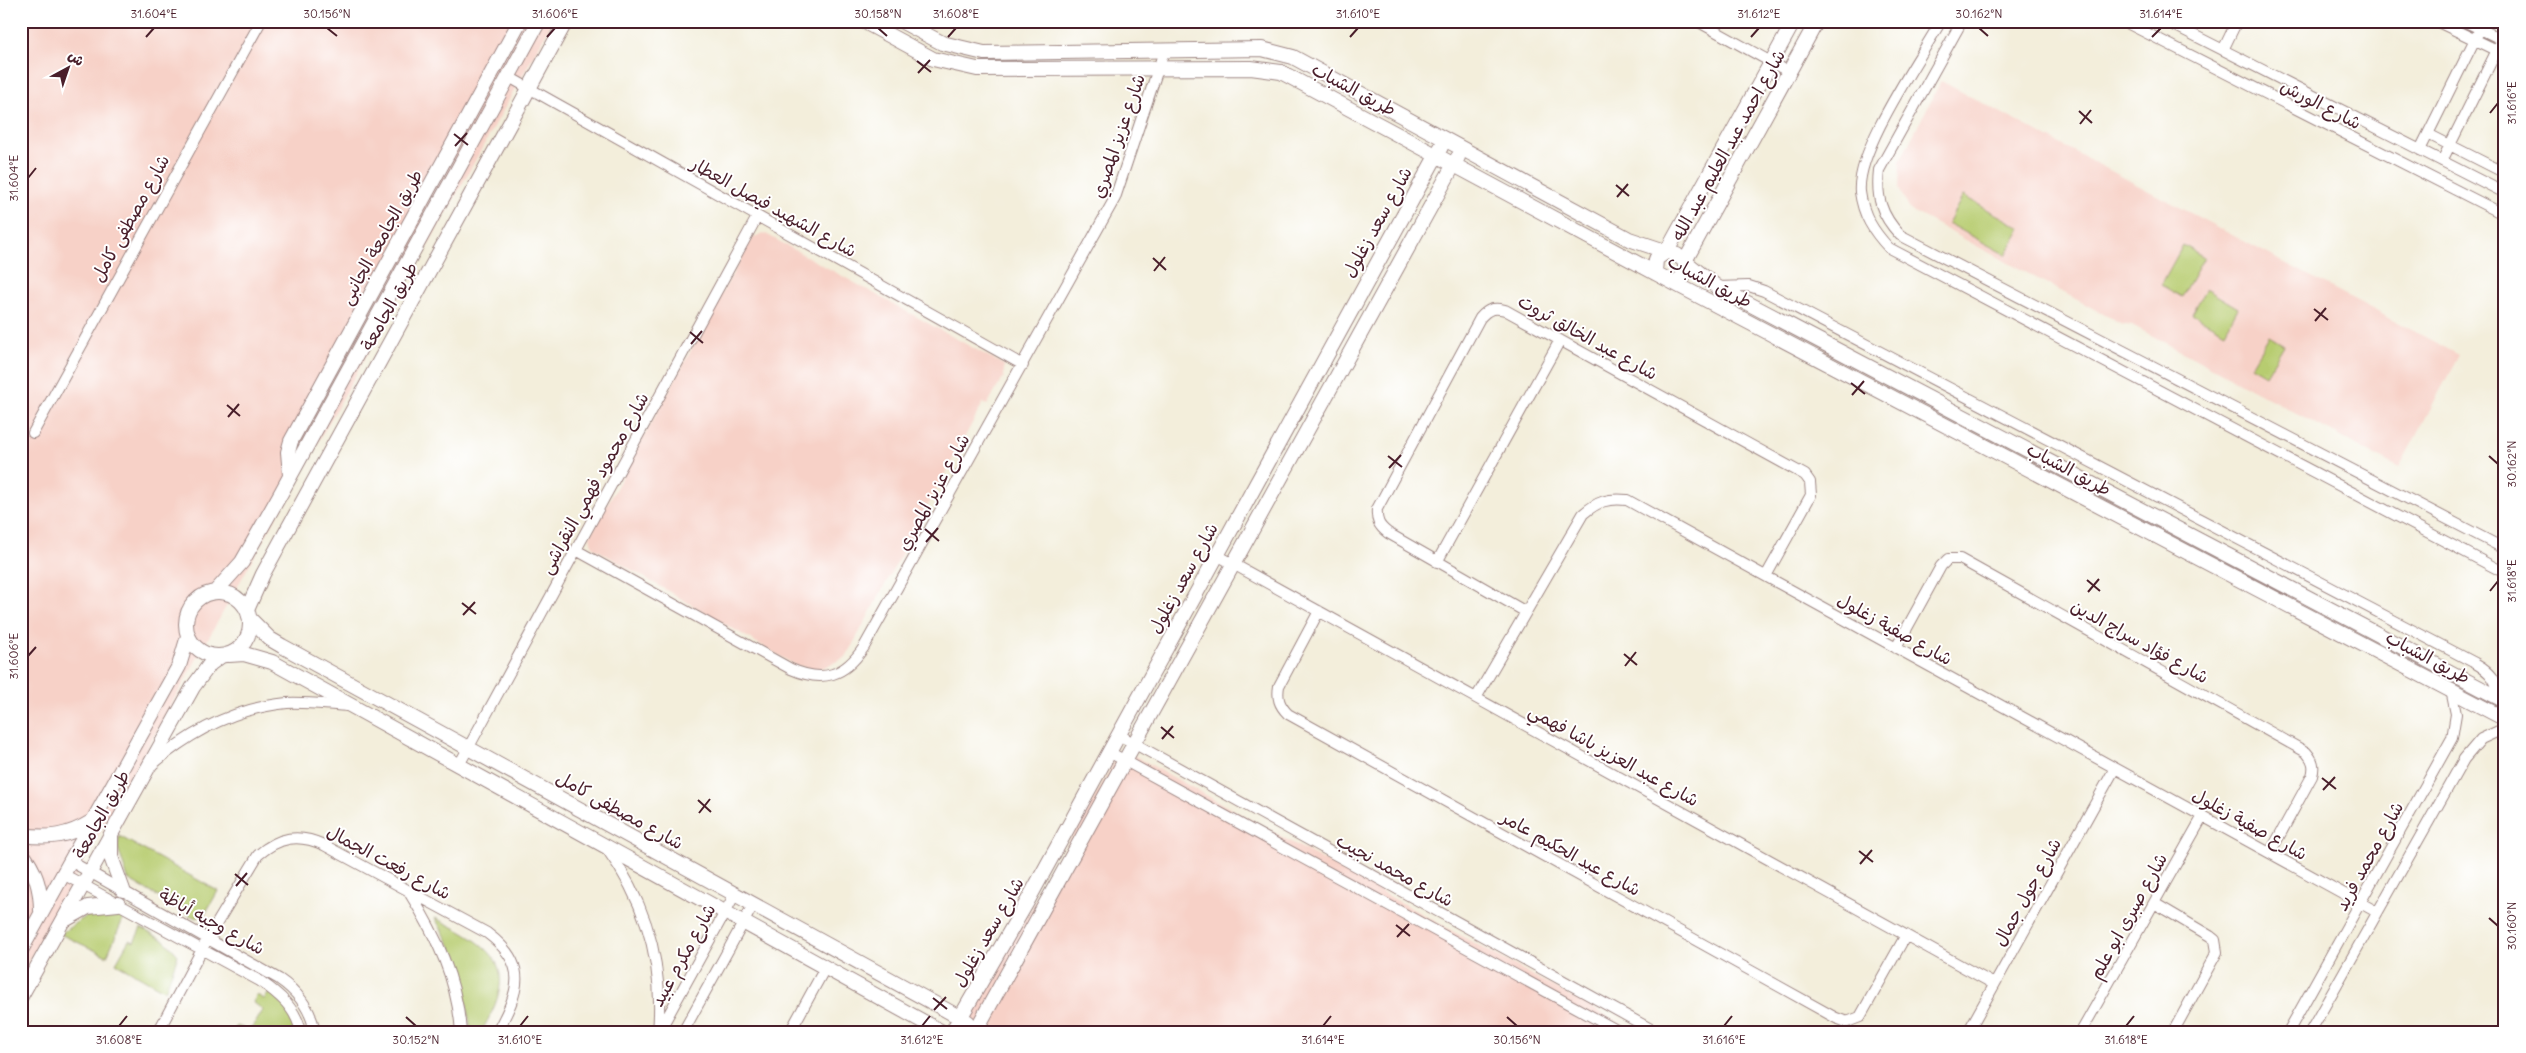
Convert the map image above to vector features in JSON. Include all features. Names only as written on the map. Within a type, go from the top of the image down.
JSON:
[{"type":"street","name":"شارع مصطفى كامل","points":[[33,433],[261,21]]},
{"type":"street","name":"طريق الجامعة الجانبى","points":[[290,475],[288,458],[291,441],[520,21]]},
{"type":"street","name":"طريق الجامعة","points":[[216,591],[242,562],[539,21]]},
{"type":"street","name":"طريق الجامعة","points":[[248,614],[262,574],[566,21]]},
{"type":"street","name":"طريق الشباب","points":[[863,21],[919,52],[961,67],[994,70],[1251,68],[1281,72],[1655,273],[2505,718]]},
{"type":"street","name":"طريق الشباب","points":[[901,21],[948,45],[984,53],[1262,49],[1278,52],[1306,64],[1629,239],[1667,251],[1686,261],[1718,287],[2503,700]]},
{"type":"street","points":[[1697,21],[1789,72]]},
{"type":"street","name":"شارع احمد عبد العليم عبد الله","points":[[1667,251],[1794,21]]},
{"type":"street","name":"شارع احمد عبد العليم عبد الله","points":[[1686,261],[1817,21]]},
{"type":"street","points":[[1941,21],[1886,118],[1862,168],[1860,190],[1864,212],[1874,232],[1889,248],[2505,573]]},
{"type":"street","points":[[1962,21],[1886,154],[1879,170],[1877,188],[1880,206],[1888,222],[1900,235],[2505,549]]},
{"type":"street","name":"شارع الورش","points":[[2123,21],[2505,215]]},
{"type":"street","name":"شارع الورش","points":[[2166,21],[2505,193]]},
{"type":"street","points":[[2223,50],[2237,21]]},
{"type":"street","points":[[2436,21],[2501,52]]},
{"type":"street","points":[[2442,161],[2501,52],[2504,40],[2464,21]]},
{"type":"street","points":[[2420,150],[2480,29]]},
{"type":"street","name":"شارع عزيز المصري","points":[[576,550],[791,670],[804,675],[818,677],[842,671],[856,659],[864,647],[1115,198],[1164,51]]},
{"type":"street","name":"شارع الشهيد فيصل العطار","points":[[509,77],[1023,365]]},
{"type":"street","points":[[2428,134],[2505,173]]},
{"type":"street","name":"شارع سعد زغلول","points":[[952,1032],[1119,735],[1445,140]]},
{"type":"street","name":"شارع سعد زغلول","points":[[976,1030],[1462,149]]},
{"type":"street","points":[[442,199],[462,211]]},
{"type":"street","name":"شارع محمود فهمي النقراشى","points":[[459,766],[757,216]]},
{"type":"street","points":[[1655,273],[1656,259],[1667,251]]},
{"type":"street","points":[[1674,283],[1685,275],[1686,261]]},
{"type":"street","points":[[1718,287],[1733,285],[1764,291],[2489,670],[2498,683],[2503,700]]},
{"type":"street","name":"شارع عبد الخالق ثروت","points":[[1526,612],[1437,562],[1380,527],[1376,518],[1377,509],[1480,318],[1486,310],[1496,308],[1505,310],[1805,475],[1810,482],[1810,495],[1766,576]]},
{"type":"street","points":[[2037,326],[2045,310]]},
{"type":"street","points":[[1437,562],[1560,340]]},
{"type":"street","points":[[2210,417],[2218,401]]},
{"type":"street","points":[[2289,459],[2298,442]]},
{"type":"street","name":"شارع صفية زغلول","points":[[1476,698],[1583,514],[1595,503],[1610,498],[1627,500],[2377,912]]},
{"type":"street","name":"شارع عبد العزيز باشا فهمي","points":[[1217,555],[1994,984]]},
{"type":"street","name":"شارع فؤاد سراج الدين","points":[[1896,648],[1941,566],[1948,558],[1960,560],[2306,752],[2312,759],[2314,768],[2312,776],[2270,853]]},
{"type":"street","points":[[225,655],[237,650],[248,637],[248,614],[231,594],[216,591],[201,596],[190,607],[185,623],[188,636],[201,652],[225,655],[244,654],[272,662],[942,1032]]},
{"type":"street","name":"شارع عبد الحكيم عامر","points":[[1319,611],[1279,686],[1277,696],[1280,706],[1288,714],[1827,1014],[1847,1022],[1860,1017],[1906,935]]},
{"type":"street","name":"شارع مصطفى كامل","points":[[248,614],[270,639],[960,1018],[976,1030]]},
{"type":"street","name":"طريق الجامعة","points":[[21,950],[179,666],[188,636]]},
{"type":"street","name":"طريق الجامعة","points":[[21,996],[193,687],[210,664],[225,655]]},
{"type":"street","name":"شارع محمد فريد","points":[[2288,1032],[2447,749],[2454,732],[2456,714],[2451,690]]},
{"type":"street","points":[[148,769],[171,748],[198,731],[226,718],[257,708],[288,703],[351,706]]},
{"type":"street","name":"شارع محمد فريد","points":[[2310,1032],[2464,759],[2481,739],[2505,728]]},
{"type":"street","name":"شارع محمد نجيب","points":[[1119,735],[1656,1032]]},
{"type":"street","points":[[2447,749],[2458,750],[2464,759]]},
{"type":"street","name":"شارع محمد نجيب","points":[[1109,752],[1620,1032]]},
{"type":"street","name":"شارع جول جمال","points":[[1968,1032],[2115,768]]},
{"type":"street","name":"شارع صبرى ابو علم","points":[[2081,1032],[2203,816]]},
{"type":"street","points":[[23,834],[52,837],[79,829],[92,822]]},
{"type":"street","points":[[63,922],[88,907],[120,897],[111,856],[112,833]]},
{"type":"street","name":"شارع رفعت الجمال","points":[[158,1032],[208,938],[258,855],[282,839],[296,837],[310,839],[487,932],[503,945],[514,962],[517,982],[513,1002],[497,1032]]},
{"type":"street","points":[[604,846],[633,888],[651,936],[660,985],[658,1032]]},
{"type":"street","points":[[21,852],[38,879],[41,895],[41,912]]},
{"type":"street","name":"شارع وجيه أباظة","points":[[70,861],[86,878],[120,897],[202,950],[275,992],[296,1016],[301,1032]]},
{"type":"street","points":[[1358,888],[1366,872]]},
{"type":"street","name":"شارع وجيه أباظة","points":[[63,874],[86,878]]},
{"type":"street","points":[[409,891],[444,955],[460,1010],[461,1032]]},
{"type":"street","name":"شارع مكرم عبيد","points":[[658,1032],[735,894]]},
{"type":"street","name":"شارع وجيه أباظة","points":[[120,897],[208,938],[264,969],[289,986],[306,1006],[315,1032]]},
{"type":"street","points":[[2154,903],[2210,936],[2218,946],[2218,952],[2173,1032]]},
{"type":"street","name":"شارع مكرم عبيد","points":[[683,1032],[753,905]]},
{"type":"street","points":[[790,1032],[825,968]]},
{"type":"street","points":[[929,1025],[935,1021],[940,1007]]},
{"type":"shaded area","points":[[21,21],[553,21],[21,974]]},
{"type":"shaded area","points":[[1941,81],[2459,355],[2399,468],[2132,325],[2120,323],[1910,210],[1899,189],[1900,161]]},
{"type":"shaded area","points":[[764,233],[1004,365],[1004,376],[987,405],[983,403],[846,657],[822,668],[813,669],[795,665],[594,548],[590,536],[750,242],[754,237]]},
{"type":"shaded area","points":[[1122,749],[1636,1032],[961,1032]]},
{"type":"green space","points":[[1963,196],[2021,228],[2006,255],[1948,223]]},
{"type":"green space","points":[[2183,245],[2204,257],[2182,297],[2161,285]]},
{"type":"green space","points":[[2206,289],[2238,308],[2225,332],[2192,314]]},
{"type":"green space","points":[[2269,336],[2284,345],[2266,375],[2251,366]]},
{"type":"green space","points":[[119,836],[218,891],[205,914],[197,918],[191,916],[128,879],[118,848]]},
{"type":"green space","points":[[109,911],[124,917],[107,956],[60,934],[91,913]]},
{"type":"green space","points":[[435,918],[474,939],[487,950],[496,962],[500,975],[499,991],[493,1009],[481,1032],[471,1032],[462,973],[454,952]]},
{"type":"green space","points":[[141,928],[165,941],[178,955],[165,991],[116,963],[129,940],[134,942]]},
{"type":"green space","points":[[271,991],[288,1010],[297,1032],[239,1032],[234,1028],[236,1026],[247,1029],[253,1027],[263,1010],[253,1002],[257,995],[264,999]]}]
